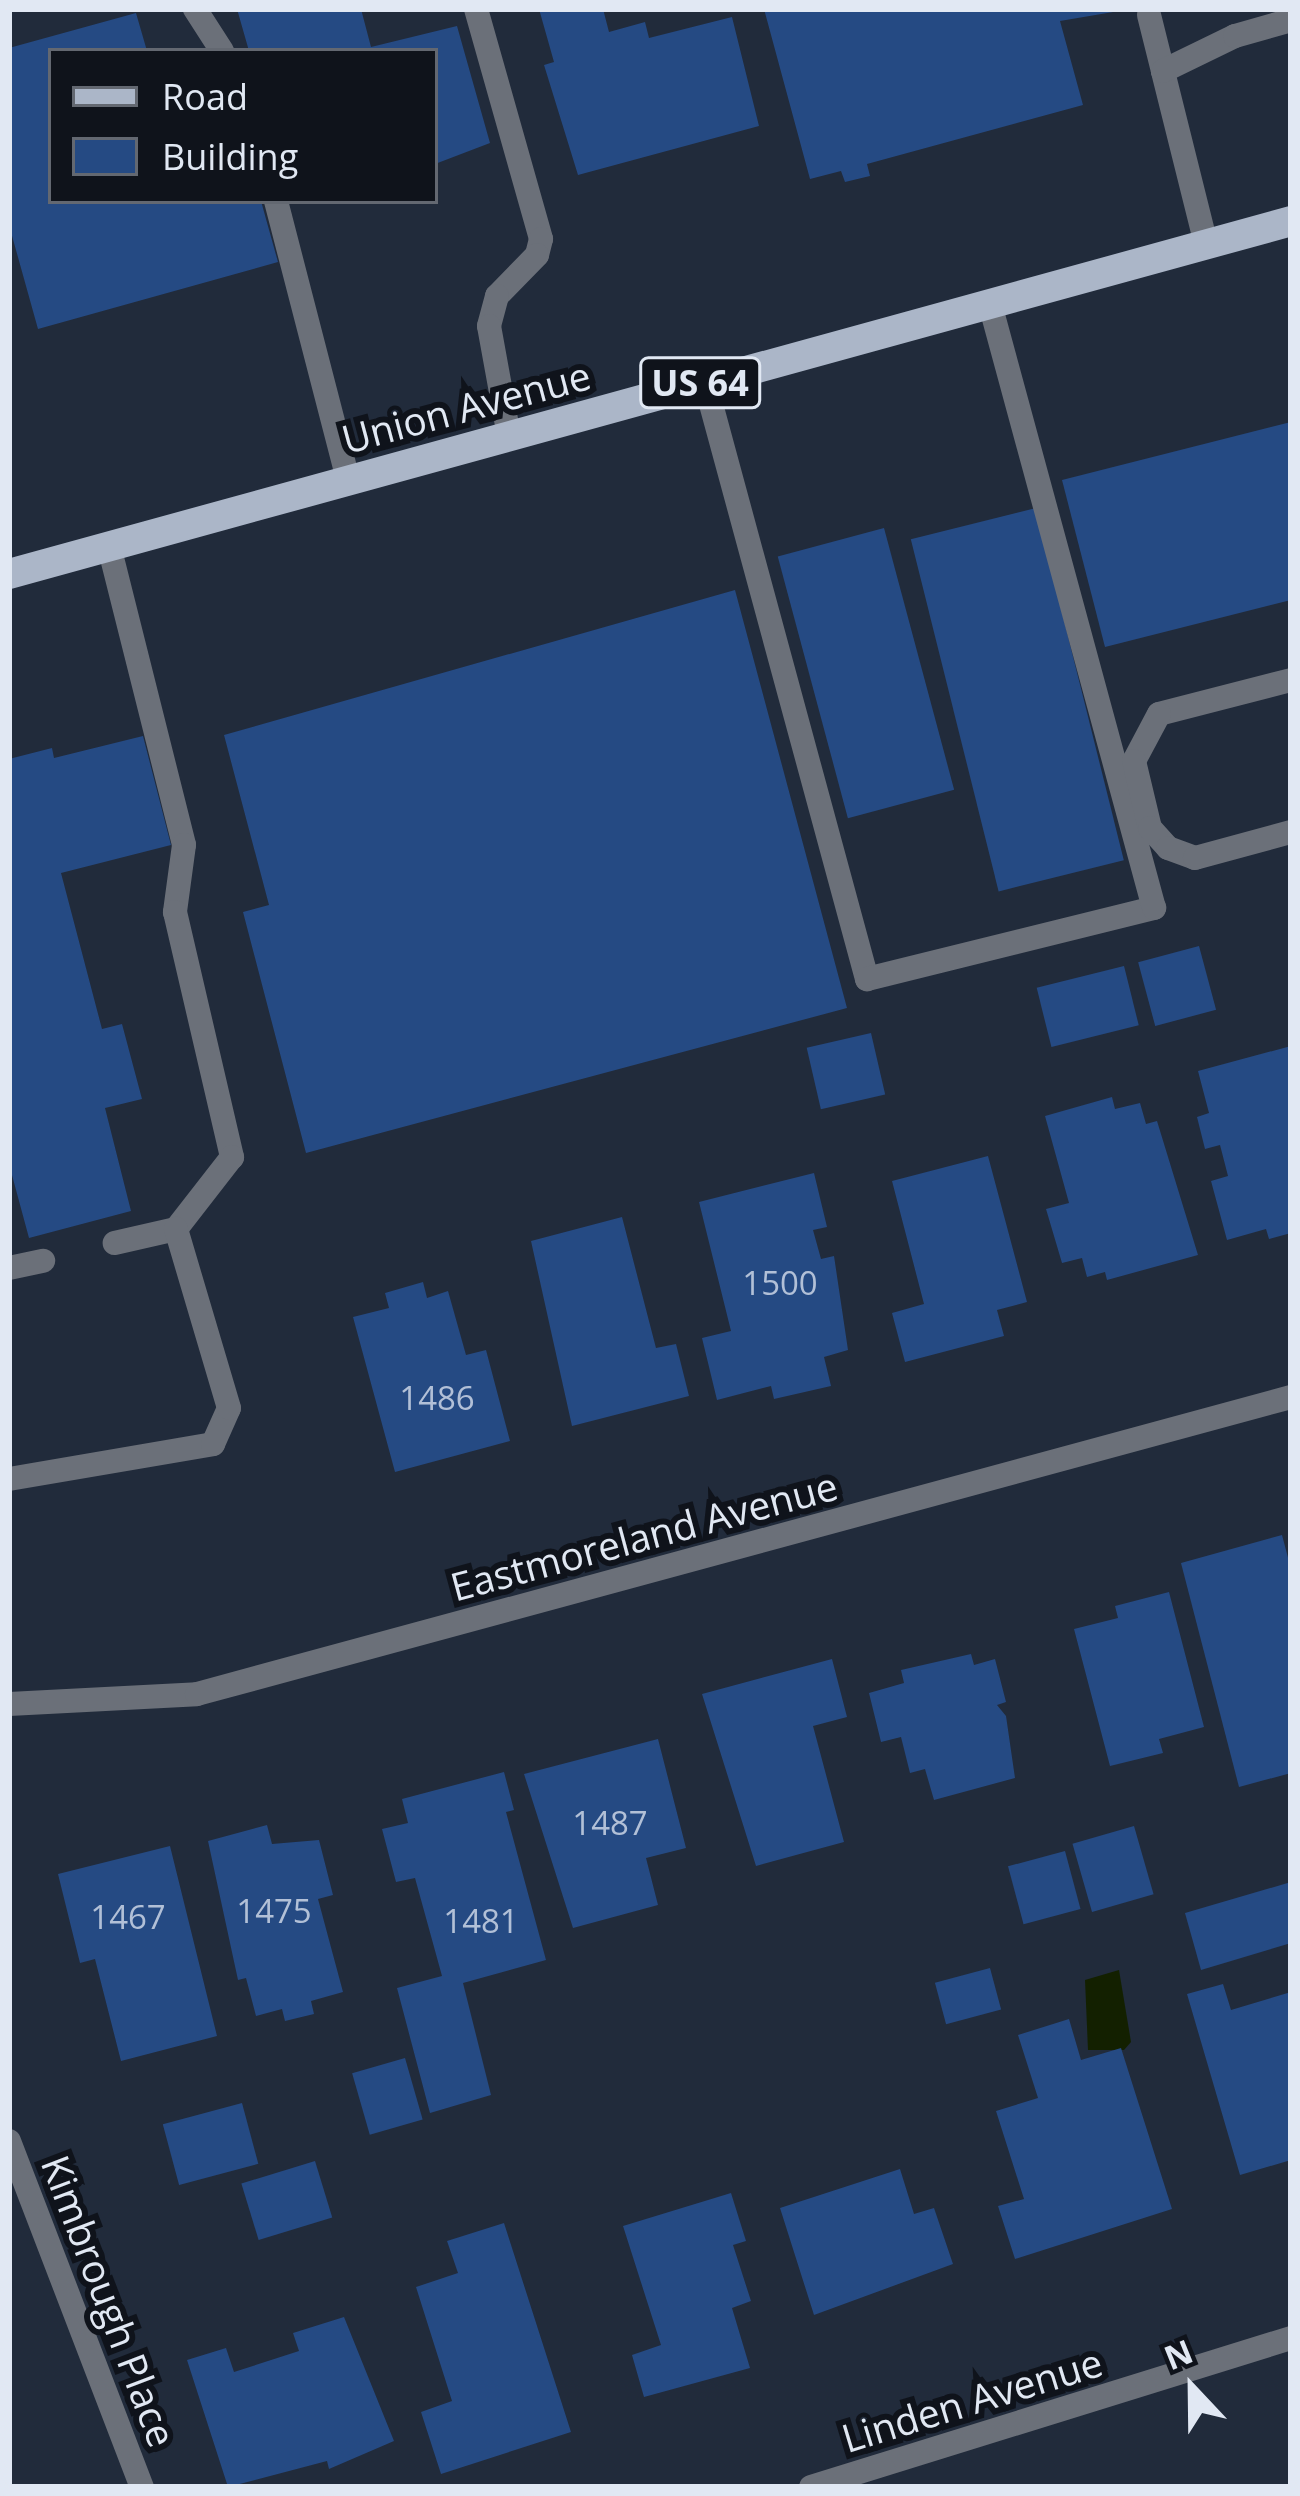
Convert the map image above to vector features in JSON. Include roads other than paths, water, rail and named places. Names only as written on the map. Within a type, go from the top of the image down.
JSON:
[{"type":"main road","name":"Union Avenue","points":[[9,574],[1291,221]]},
{"type":"street","points":[[195,9],[220,48]]},
{"type":"street","points":[[476,9],[541,238],[537,255],[497,296],[489,326],[509,436]]},
{"type":"street","points":[[1148,15],[1206,244]]},
{"type":"street","points":[[1163,71],[1235,36],[1291,20]]},
{"type":"street","points":[[277,204],[348,480]]},
{"type":"street","points":[[705,382],[867,979],[1154,908],[990,304]]},
{"type":"street","points":[[109,547],[184,844],[175,912],[232,1157],[176,1229],[115,1243]]},
{"type":"street","points":[[1291,680],[1159,714],[1134,761],[1150,828],[1168,848],[1195,858],[1291,832]]},
{"type":"street","points":[[9,1479],[213,1444],[229,1408],[176,1229]]},
{"type":"street","points":[[9,1268],[43,1261]]},
{"type":"street","name":"Eastmoreland Avenue","points":[[9,1704],[196,1694],[1291,1397]]},
{"type":"street","name":"Kimbrough Place","points":[[9,2141],[142,2487]]},
{"type":"street","name":"Linden Avenue","points":[[812,2487],[1291,2338]]}]
